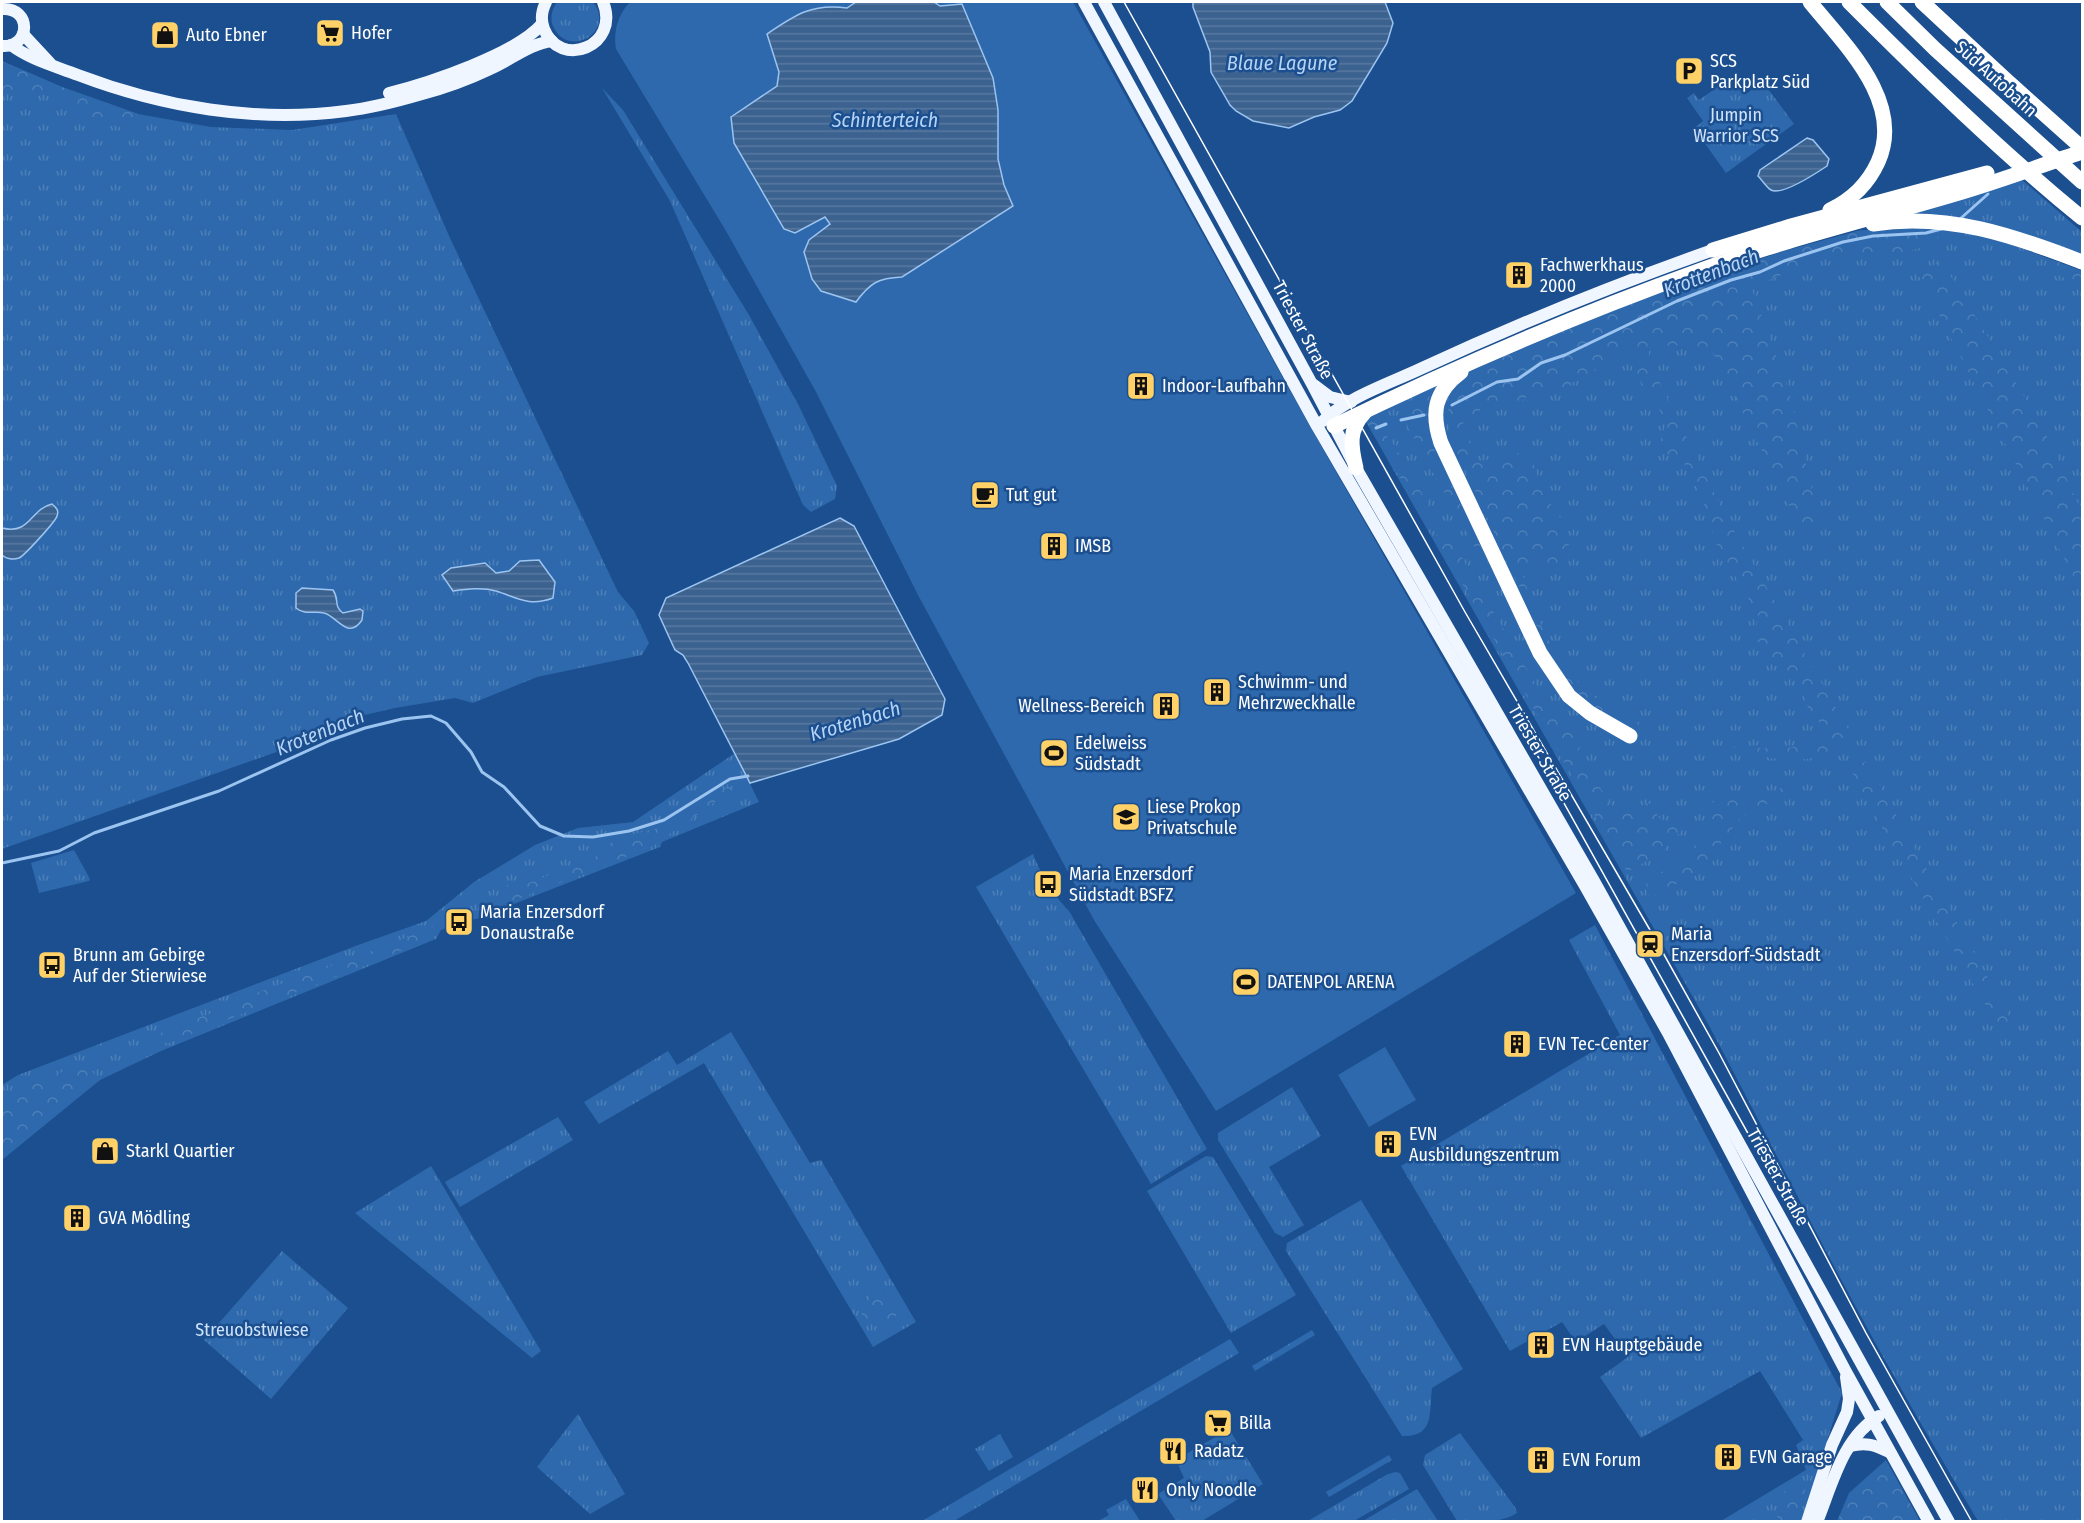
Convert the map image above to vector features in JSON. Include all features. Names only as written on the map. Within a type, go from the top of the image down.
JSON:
[{"type":"highway","points":[[1791,226],[1833,208],[1856,194],[1873,174],[1884,151],[1886,126],[1880,100],[1868,78],[1810,2]]},
{"type":"highway","points":[[1849,2],[1913,66],[1996,143],[2082,218]]},
{"type":"highway","name":"Süd Autobahn","points":[[1887,2],[1935,49],[2078,178]]},
{"type":"highway","name":"Süd Autobahn","points":[[1922,2],[2082,148]]},
{"type":"highway","points":[[1713,250],[1791,226],[2082,148]]},
{"type":"highway","points":[[1356,468],[1351,448],[1339,422],[1365,411],[1388,392],[1703,269],[1811,235],[1962,192],[2082,148]]},
{"type":"highway","points":[[1811,235],[1886,222],[1942,221],[1971,225],[2030,241],[2082,262]]},
{"type":"highway","points":[[1495,352],[1449,381],[1439,397],[1435,414],[1436,428],[1441,443],[1540,653],[1569,696],[1590,713],[1630,736]]},
{"type":"main road","points":[[546,2],[542,10],[542,24],[546,34],[559,46],[575,50],[593,45],[605,30],[605,7],[615,2]]},
{"type":"main road","name":"Triester Straße","points":[[1084,2],[1317,426],[1668,1033],[1845,1370],[1929,1521]]},
{"type":"main road","name":"Triester Straße","points":[[1104,2],[1312,384],[1339,422]]},
{"type":"main road","points":[[2,9],[11,9],[20,15],[24,24],[23,34],[51,64]]},
{"type":"main road","points":[[302,115],[401,90],[477,63],[533,34],[542,24]]},
{"type":"main road","points":[[6,45],[23,34]]},
{"type":"main road","points":[[6,45],[37,60],[109,87],[159,100],[211,109],[302,115],[348,111],[423,94],[490,69],[540,43],[552,41]]},
{"type":"main road","points":[[1312,384],[1330,397],[1351,402],[1388,392],[1487,338],[1624,281],[1713,250]]},
{"type":"main road","points":[[1317,426],[1339,422],[1351,402]]},
{"type":"main road","name":"Triester Straße","points":[[1356,468],[1593,881],[1948,1521]]},
{"type":"main road","points":[[1807,1521],[1849,1399],[1845,1370]]},
{"type":"main road","points":[[1841,1426],[1853,1417],[1886,1410]]},
{"type":"main road","points":[[1817,1521],[1843,1457],[1870,1415]]},
{"type":"main road","points":[[1850,1446],[1864,1443],[1874,1444],[1889,1452]]},
{"type":"green space","points":[[557,2],[593,2],[599,13],[599,23],[595,31],[588,38],[579,41],[570,41],[561,37],[554,28],[551,18]]},
{"type":"green space","points":[[630,2],[1073,2],[1310,426],[1576,893],[1216,1111],[1094,920],[919,597],[816,392],[726,231],[616,49],[617,24],[622,12]]},
{"type":"green space","points":[[2,61],[62,87],[138,114],[211,127],[292,130],[396,114],[450,238],[618,592],[634,611],[649,643],[642,655],[537,677],[473,703],[455,698],[347,719],[282,750],[2,849]]},
{"type":"green space","points":[[2,61],[62,87],[138,114],[129,129],[88,119],[53,97],[34,93],[2,92]]},
{"type":"green space","name":"Jumpin Warrior SCS","points":[[1733,76],[1746,94],[1763,82],[1794,124],[1726,173],[1694,128],[1703,121],[1687,98],[1694,93],[1699,100]]},
{"type":"green space","points":[[602,88],[623,110],[749,315],[799,406],[837,486],[835,499],[811,512],[803,505],[670,201]]},
{"type":"green space","points":[[2020,178],[2082,232],[2082,256],[1905,214]]},
{"type":"green space","points":[[1914,225],[1968,231],[1994,238],[2082,271],[2082,1521],[1978,1521],[1859,1313],[1706,1020],[1365,420],[1439,382],[1857,231]]},
{"type":"green space","points":[[1914,225],[1938,228],[1938,241],[1933,245],[1875,259],[1865,254],[1835,254],[1751,287],[1789,391],[1820,525],[1801,529],[1712,351],[1692,345],[1650,346],[1648,359],[1726,517],[1852,736],[1829,753],[1818,757],[1793,760],[1767,757],[1732,746],[1778,749],[1813,745],[1830,736],[1809,710],[1798,682],[1791,680],[1753,636],[1759,617],[1712,536],[1714,527],[1687,466],[1663,452],[1660,443],[1666,422],[1651,395],[1632,370],[1636,345],[1560,390],[1545,389],[1532,393],[1520,402],[1506,405],[1494,404],[1482,409],[1462,424],[1477,463],[1506,453],[1525,454],[1536,468],[1539,487],[1565,525],[1570,542],[1556,564],[1521,569],[1541,625],[1561,660],[1572,676],[1602,703],[1664,733],[1637,730],[1606,716],[1570,686],[1547,650],[1457,452],[1447,420],[1451,390],[1468,372],[1649,296],[1784,251],[1857,231]]},
{"type":"green space","points":[[2053,260],[2082,271],[2082,286],[2049,271]]},
{"type":"green space","points":[[1942,262],[2040,422],[2082,512],[2082,593],[1917,272]]},
{"type":"green space","points":[[1432,386],[1425,419],[1437,458],[1493,571],[1489,573],[1401,415],[1417,394]]},
{"type":"green space","points":[[1371,416],[1394,445],[1429,506],[1420,511],[1365,420]]},
{"type":"green space","points":[[1446,530],[1555,718],[1578,740],[1580,748],[1574,755],[1583,770],[1597,783],[1617,814],[1649,803],[1661,820],[1675,822],[1682,830],[1662,852],[1627,872],[1435,536]]},
{"type":"green space","points":[[735,753],[759,802],[662,842],[660,847],[506,907],[490,917],[467,920],[441,930],[436,939],[161,1051],[2,1122],[2,1085],[18,1075],[426,921],[474,882],[535,845],[578,828],[633,822]]},
{"type":"green space","points":[[1866,761],[2016,1028],[2003,1035],[1877,819],[1851,770]]},
{"type":"green space","points":[[1794,779],[1804,780],[1785,795],[1741,817],[1699,872],[1649,899],[1646,883],[1698,846],[1709,832],[1711,806],[1718,794],[1775,792]]},
{"type":"green space","points":[[729,786],[732,790],[651,847],[508,903],[494,901],[510,882],[529,883],[595,857],[616,838],[659,828]]},
{"type":"green space","points":[[74,850],[89,881],[39,893],[31,863]]},
{"type":"green space","points":[[1033,854],[1048,884],[1069,911],[1207,1149],[1151,1184],[976,887]]},
{"type":"green space","points":[[1595,925],[1842,1393],[1802,1521],[1721,1521],[1806,1470],[1796,1445],[1803,1440],[1760,1371],[1641,1438],[1600,1377],[1628,1357],[1604,1324],[1576,1342],[1562,1322],[1510,1351],[1401,1166],[1620,1035],[1569,940]]},
{"type":"green space","points":[[433,926],[437,932],[429,940],[169,1043],[149,1042],[165,1030]]},
{"type":"green space","points":[[731,1032],[810,1163],[821,1160],[916,1322],[873,1347],[704,1063],[599,1124],[584,1102],[668,1051],[677,1065]]},
{"type":"green space","points":[[1385,1047],[1416,1100],[1369,1127],[1338,1075]]},
{"type":"green space","points":[[84,1063],[100,1080],[2,1160],[2,1097]]},
{"type":"green space","points":[[1292,1087],[1321,1136],[1269,1167],[1304,1225],[1283,1237],[1275,1233],[1218,1140],[1218,1133]]},
{"type":"green space","points":[[558,1117],[573,1140],[460,1207],[445,1182]]},
{"type":"green space","points":[[1206,1156],[1213,1157],[1296,1295],[1231,1333],[1147,1191]]},
{"type":"green space","points":[[431,1166],[541,1351],[532,1358],[355,1213]]},
{"type":"green space","points":[[1361,1200],[1463,1369],[1432,1388],[1428,1422],[1425,1428],[1413,1435],[1402,1436],[1286,1251],[1287,1243]]},
{"type":"green space","name":"Streuobstwiese","points":[[282,1251],[348,1308],[271,1399],[204,1340]]},
{"type":"green space","points":[[879,1287],[898,1296],[900,1309],[891,1324],[880,1325],[871,1322],[857,1308],[870,1299],[867,1288]]},
{"type":"green space","points":[[1312,1330],[1315,1335],[1255,1371],[1252,1366]]},
{"type":"green space","points":[[1230,1339],[1239,1353],[954,1521],[922,1521]]},
{"type":"green space","points":[[578,1414],[625,1494],[590,1514],[537,1467]]},
{"type":"green space","points":[[1229,1429],[1263,1484],[1202,1521],[1176,1521],[1158,1494],[1184,1478],[1176,1460]]},
{"type":"green space","points":[[1460,1433],[1515,1507],[1517,1513],[1497,1520],[1457,1521],[1423,1465],[1425,1455]]},
{"type":"green space","points":[[1000,1434],[1013,1457],[989,1471],[975,1449]]},
{"type":"green space","points":[[1389,1455],[1392,1460],[1329,1497],[1326,1492]]},
{"type":"green space","points":[[1886,1460],[1920,1521],[1837,1521],[1849,1493]]},
{"type":"green space","points":[[1400,1473],[1409,1489],[1354,1521],[1308,1521],[1386,1475]]},
{"type":"green space","points":[[1808,1483],[1793,1521],[1776,1521],[1786,1490]]},
{"type":"green space","points":[[1417,1489],[1438,1521],[1363,1521]]},
{"type":"green space","points":[[1126,1499],[1140,1521],[1098,1521],[1109,1515],[1106,1510]]},
{"type":"water","name":"Schinterteich","points":[[856,2],[934,2],[940,6],[962,4],[993,78],[998,110],[998,159],[1004,185],[1013,206],[902,277],[875,283],[856,302],[821,291],[812,279],[804,252],[809,240],[830,224],[825,217],[795,233],[784,229],[734,143],[731,117],[777,86],[779,72],[767,34],[804,12],[824,7],[847,8]]},
{"type":"water","name":"Blaue Lagune","points":[[1193,2],[1385,2],[1393,23],[1387,43],[1352,101],[1340,110],[1314,117],[1289,128],[1253,121],[1230,105],[1211,72],[1210,52]]},
{"type":"water","points":[[1807,138],[1813,140],[1829,159],[1827,166],[1791,187],[1776,191],[1769,189],[1758,176],[1760,170]]},
{"type":"water","points":[[52,504],[57,510],[57,516],[33,545],[19,558],[10,559],[2,555],[2,528],[19,528],[39,511]]},
{"type":"water","points":[[840,518],[854,526],[945,699],[942,715],[899,739],[750,783],[688,663],[683,655],[675,650],[659,615],[666,598]]},
{"type":"water","points":[[539,560],[555,582],[553,598],[545,601],[530,602],[485,589],[453,591],[442,575],[451,568],[485,563],[496,573],[509,571],[520,561]]},
{"type":"water","points":[[302,588],[333,590],[340,610],[343,613],[360,609],[363,611],[362,620],[357,626],[347,628],[324,613],[307,612],[296,608],[296,593]]},
{"type":"waterway","name":"Krottenbach","points":[[1960,219],[1988,194]]},
{"type":"waterway","name":"Krottenbach","points":[[1452,405],[1497,382],[1518,379],[1541,363],[1565,355],[1677,301],[1731,280],[1843,242],[1873,236],[1926,233],[1941,229]]},
{"type":"waterway","name":"Krottenbach","points":[[1401,420],[1424,415]]},
{"type":"waterway","name":"Krottenbach","points":[[1376,428],[1386,424]]},
{"type":"waterway","name":"Krotenbach","points":[[2,863],[59,851],[94,833],[219,791],[331,740],[365,728],[402,719],[431,716],[446,723],[471,752],[482,772],[504,787],[540,826],[564,836],[593,837],[629,831],[664,820],[730,779],[748,776]]},
{"type":"tram line","points":[[1124,2],[1465,612],[1719,1053],[1866,1333],[1972,1522]]},
{"type":"tram line","points":[[1516,717],[1799,1225]]},
{"type":"place","name":"Hofer","points":[[330,33]]},
{"type":"place","name":"Auto Ebner","points":[[165,35]]},
{"type":"place","name":"SCS Parkplatz Süd","points":[[1689,71]]},
{"type":"place","name":"Fachwerkhaus 2000","points":[[1519,275]]},
{"type":"place","name":"Indoor-Laufbahn","points":[[1141,386]]},
{"type":"place","name":"Tut gut","points":[[985,495]]},
{"type":"place","name":"IMSB","points":[[1054,546]]},
{"type":"place","name":"Schwimm- und Mehrzweckhalle","points":[[1217,692]]},
{"type":"place","name":"Wellness-Bereich","points":[[1166,706]]},
{"type":"place","name":"Edelweiss Südstadt","points":[[1054,753]]},
{"type":"place","name":"Liese Prokop Privatschule","points":[[1126,817]]},
{"type":"place","name":"Maria Enzersdorf Südstadt BSFZ","points":[[1048,884]]},
{"type":"place","name":"Maria Enzersdorf Donaustraße","points":[[459,922]]},
{"type":"place","name":"Maria Enzersdorf-Südstadt","points":[[1650,944]]},
{"type":"place","name":"Brunn am Gebirge Auf der Stierwiese","points":[[52,965]]},
{"type":"place","name":"DATENPOL ARENA","points":[[1246,982]]},
{"type":"place","name":"EVN Tec-Center","points":[[1517,1044]]},
{"type":"place","name":"EVN Ausbildungszentrum","points":[[1388,1144]]},
{"type":"place","name":"Starkl Quartier","points":[[105,1151]]},
{"type":"place","name":"GVA Mödling","points":[[77,1218]]},
{"type":"place","name":"EVN Hauptgebäude","points":[[1541,1345]]},
{"type":"place","name":"Billa","points":[[1218,1423]]},
{"type":"place","name":"Radatz","points":[[1173,1451]]},
{"type":"place","name":"EVN Garage","points":[[1728,1457]]},
{"type":"place","name":"EVN Forum","points":[[1541,1460]]},
{"type":"place","name":"Only Noodle","points":[[1145,1490]]}]
